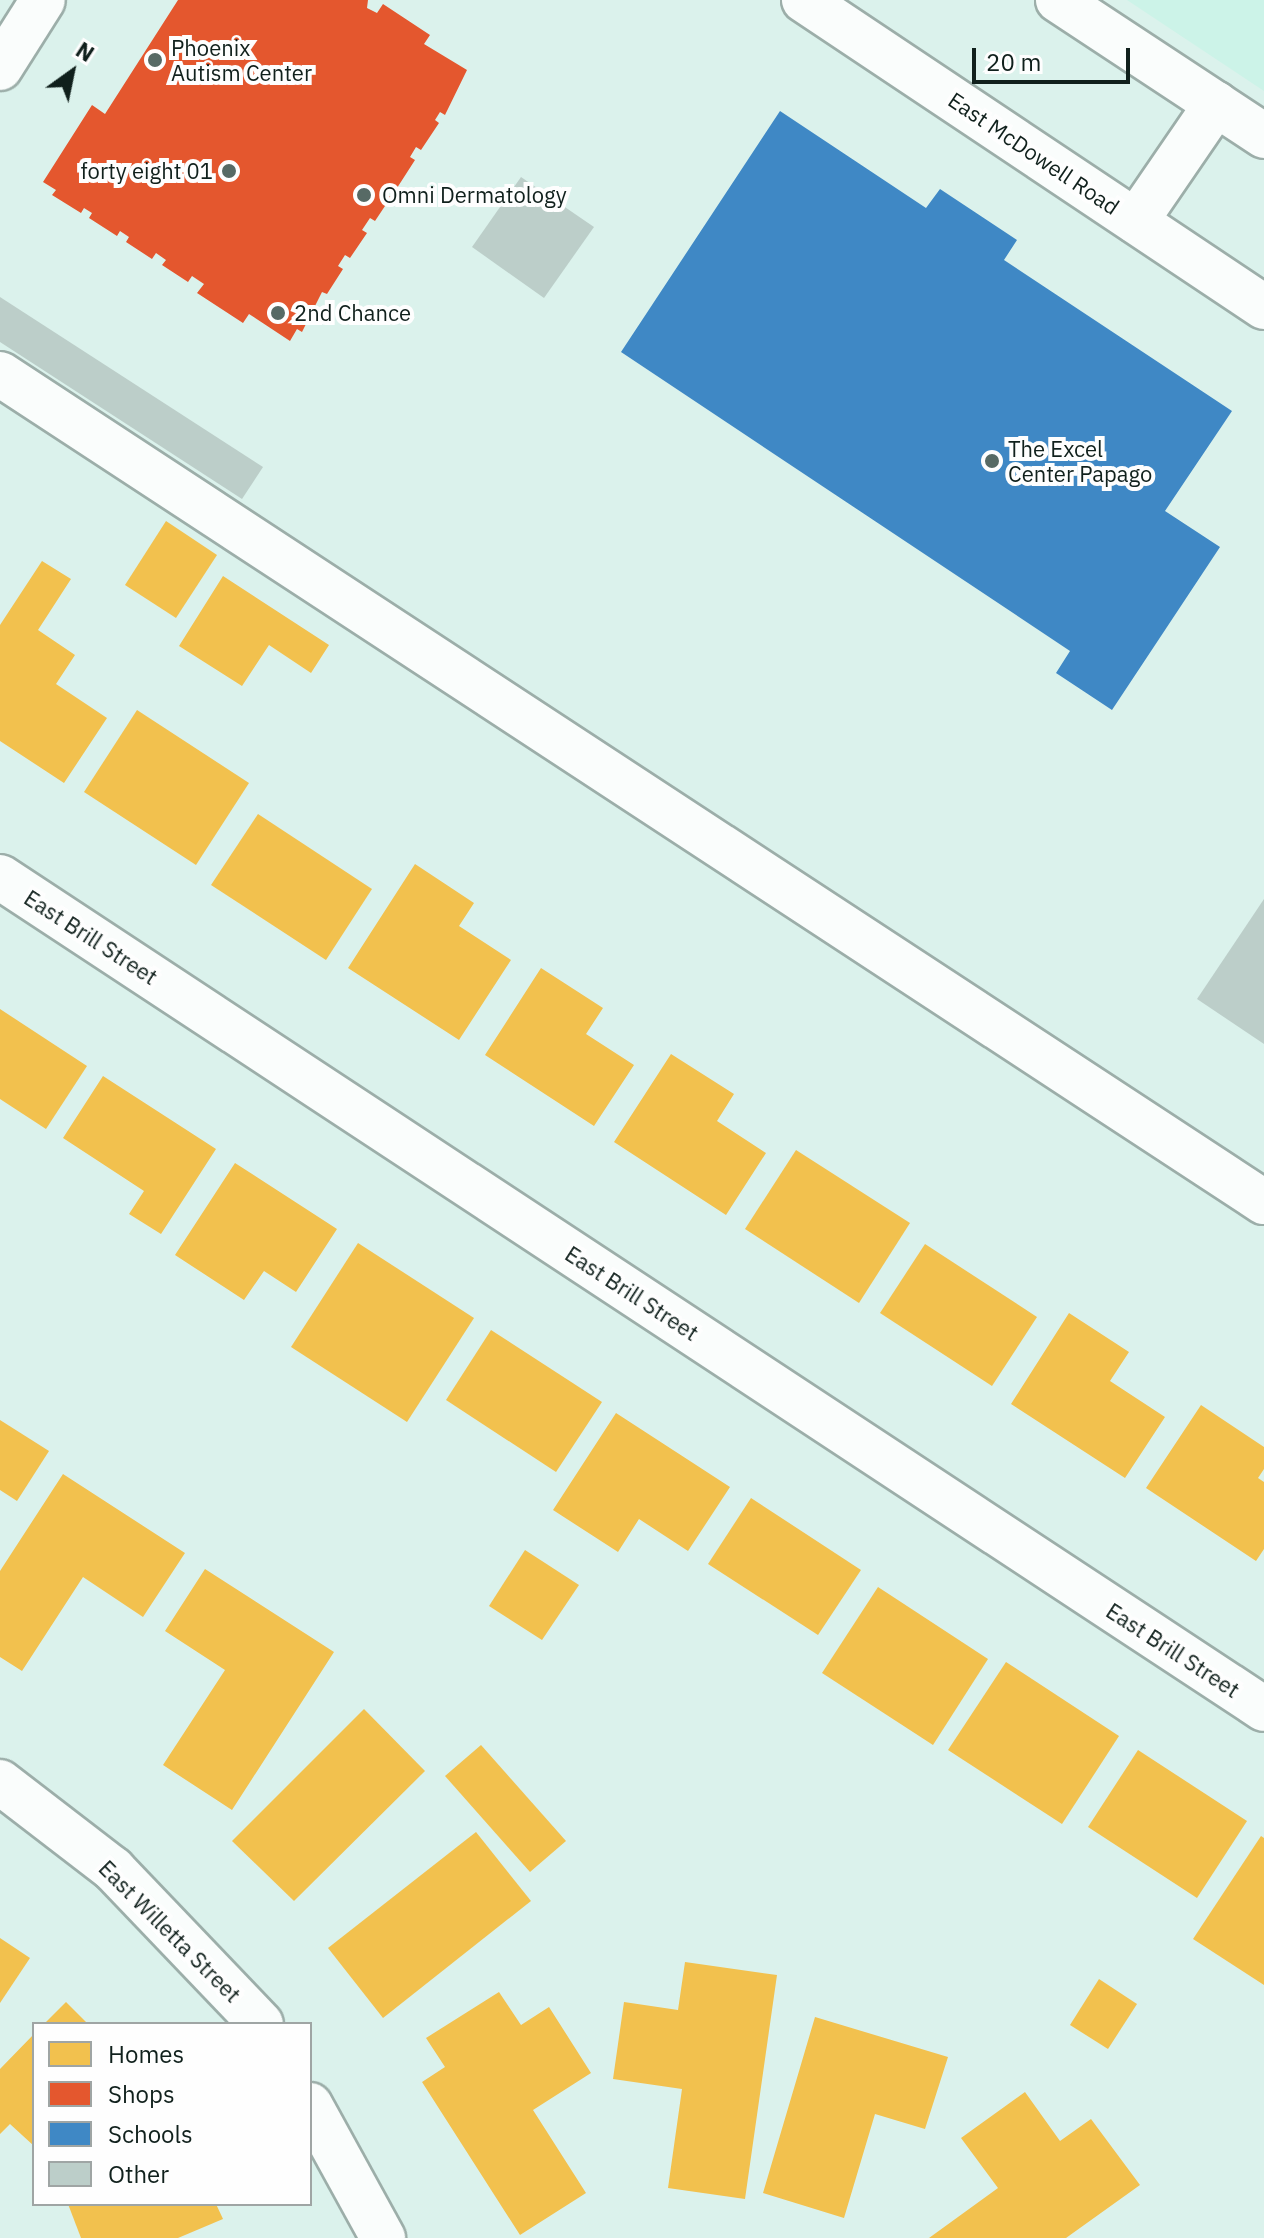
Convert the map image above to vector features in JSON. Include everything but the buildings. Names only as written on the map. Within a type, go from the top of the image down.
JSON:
[{"type":"street","points":[[0,68],[43,0]]},
{"type":"street","name":"East McDowell Road","points":[[804,0],[1264,307]]},
{"type":"street","points":[[1058,0],[1264,136]]},
{"type":"street","points":[[1136,221],[1216,104]]},
{"type":"street","points":[[0,374],[1264,1202]]},
{"type":"street","name":"East Brill Street","points":[[0,877],[1264,1709]]},
{"type":"street","name":"East Willetta Street","points":[[0,1782],[113,1869],[259,2022]]},
{"type":"street","points":[[312,2109],[383,2238]]},
{"type":"shaded area","points":[[1127,0],[1264,0],[1264,91]]},
{"type":"place","name":"Phoenix Autism Center","points":[[155,60]]},
{"type":"place","name":"forty eight 01","points":[[229,171]]},
{"type":"place","name":"Omni Dermatology","points":[[364,195]]},
{"type":"place","name":"2nd Chance","points":[[278,313]]},
{"type":"place","name":"The Excel Center Papago","points":[[992,461]]}]
